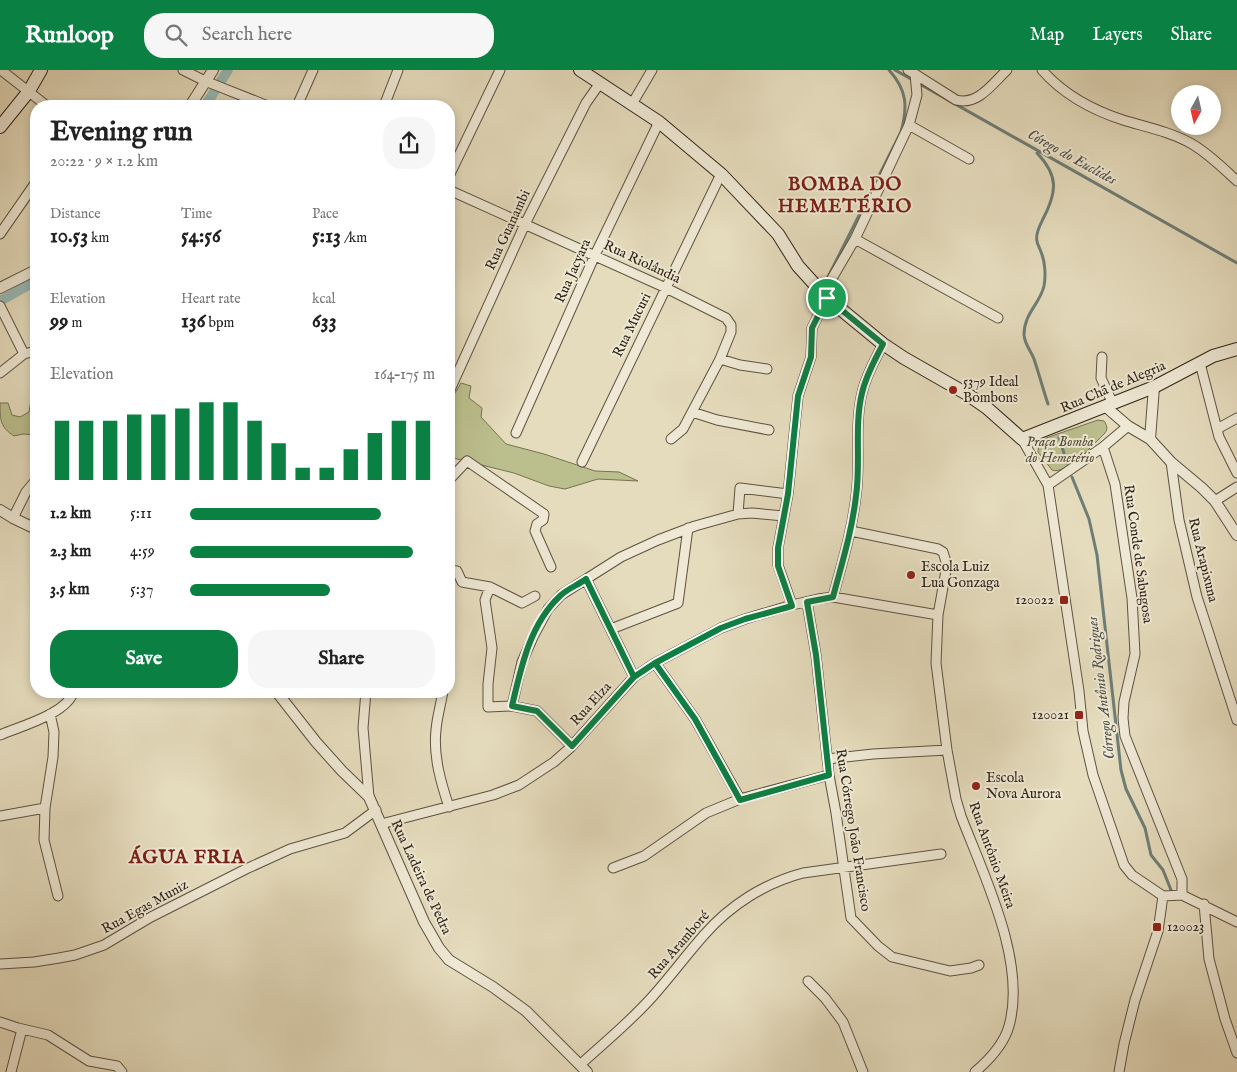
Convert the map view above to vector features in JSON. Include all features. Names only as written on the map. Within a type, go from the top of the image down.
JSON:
[{"type":"main road","points":[[0,127],[28,91],[41,70]]},
{"type":"main road","points":[[580,70],[659,122],[721,174],[778,234],[798,266],[825,296],[883,344],[967,394],[1004,422],[1022,439]]},
{"type":"main road","name":"Rua Chã de Alegria","points":[[1022,439],[1154,387],[1200,363],[1237,348]]},
{"type":"street","points":[[0,70],[39,100]]},
{"type":"street","points":[[183,70],[254,100]]},
{"type":"street","points":[[192,100],[200,76],[214,70]]},
{"type":"street","points":[[300,100],[313,70]]},
{"type":"street","points":[[386,100],[398,70]]},
{"type":"street","points":[[455,164],[500,70]]},
{"type":"street","points":[[632,104],[652,70]]},
{"type":"street","points":[[914,76],[956,100],[970,102],[976,99],[1007,70]]},
{"type":"street","points":[[1042,70],[1064,90],[1094,109],[1191,144],[1219,164],[1237,181]]},
{"type":"street","points":[[792,606],[778,566],[778,548],[788,494],[798,396],[811,357],[812,328],[825,296],[855,239],[909,125],[917,95],[914,76]]},
{"type":"street","name":"Rua Guanambi","points":[[455,379],[525,224],[586,102],[600,83]]},
{"type":"street","name":"Rua Jacyara","points":[[516,433],[594,255],[659,122]]},
{"type":"street","points":[[909,125],[969,159]]},
{"type":"street","name":"Rua Mucuri","points":[[582,462],[721,174]]},
{"type":"street","points":[[0,234],[30,191]]},
{"type":"street","name":"Rua Riolândia","points":[[455,193],[666,288],[726,318],[731,325],[731,332],[720,359]]},
{"type":"street","points":[[855,239],[998,318]]},
{"type":"street","points":[[0,288],[30,273]]},
{"type":"street","points":[[1,308],[24,354]]},
{"type":"street","points":[[883,344],[868,373],[862,394],[856,494],[851,532],[833,597],[938,615]]},
{"type":"street","points":[[0,374],[24,354],[30,352]]},
{"type":"street","points":[[1102,357],[1101,378],[1109,406],[1128,426],[1150,439],[1171,462],[1215,501],[1237,535]]},
{"type":"street","points":[[670,439],[683,429],[720,359],[740,365],[767,369]]},
{"type":"street","points":[[1200,363],[1219,437],[1237,473]]},
{"type":"street","points":[[1150,439],[1154,387]]},
{"type":"street","points":[[692,412],[717,420],[769,430]]},
{"type":"street","points":[[1217,429],[1237,418]]},
{"type":"street","points":[[1048,485],[1128,426]]},
{"type":"street","points":[[1022,439],[1048,485],[1079,691],[1083,730],[1093,775],[1127,871],[1141,883],[1163,896],[1182,895],[1204,904],[1237,922]]},
{"type":"street","name":"Rua Conde de Sabugosa","points":[[1103,446],[1115,484],[1132,598],[1135,654],[1124,702],[1125,736],[1182,879],[1182,895]]},
{"type":"street","points":[[455,472],[467,461],[544,514],[543,520],[537,524],[535,531],[551,567]]},
{"type":"street","name":"Rua Arapixuna","points":[[1171,462],[1179,520],[1197,597],[1237,720]]},
{"type":"street","points":[[13,518],[30,487]]},
{"type":"street","points":[[1215,501],[1237,487]]},
{"type":"street","points":[[738,514],[740,488],[788,494]]},
{"type":"street","points":[[0,510],[30,526]]},
{"type":"street","points":[[512,706],[522,662],[539,622],[561,595],[621,557],[688,528],[738,514],[752,513],[784,516]]},
{"type":"street","points":[[611,629],[678,603],[688,528]]},
{"type":"street","name":"Rua Antônio Meira","points":[[851,532],[938,549],[943,552],[946,565],[938,615],[936,663],[947,750],[956,799],[1002,924],[1009,952],[1012,976],[1013,997],[1009,1027],[1000,1045],[975,1072]]},
{"type":"street","points":[[455,571],[457,571],[462,582],[490,587],[522,603],[535,596]]},
{"type":"street","points":[[586,579],[634,677]]},
{"type":"street","points":[[490,587],[485,600],[492,648],[488,684],[488,707],[512,706],[537,711],[572,746]]},
{"type":"street","name":"Rua Elza","points":[[382,824],[493,795],[519,785],[554,762],[572,746],[634,677],[655,663],[721,628],[745,619],[833,597]]},
{"type":"street","name":"Rua Córrego João Francisco","points":[[807,602],[816,655],[829,775],[845,868],[851,918],[883,951],[892,957],[950,971],[965,970],[979,965]]},
{"type":"street","points":[[655,663],[695,719],[740,800]]},
{"type":"street","points":[[0,735],[50,714],[71,698]]},
{"type":"street","name":"Rua Ladeira de Pedra","points":[[282,698],[322,749],[369,797],[424,922],[449,960],[494,987],[526,1011],[584,1068]]},
{"type":"street","points":[[365,698],[363,728],[369,797]]},
{"type":"street","points":[[442,698],[436,731],[436,754],[442,785],[449,807]]},
{"type":"street","points":[[50,714],[54,732],[53,757],[44,808],[44,840],[58,896]]},
{"type":"street","points":[[827,759],[873,754],[947,750]]},
{"type":"street","points":[[613,868],[644,856],[706,813],[740,800],[829,775]]},
{"type":"street","points":[[0,816],[44,808]]},
{"type":"street","name":"Rua Egas Muniz","points":[[0,964],[59,958],[75,955],[104,945],[151,917],[246,869],[290,850],[345,833],[376,810]]},
{"type":"street","name":"Rua Aramboré","points":[[584,1068],[652,997],[705,933],[747,898],[784,878],[803,873],[941,854]]},
{"type":"street","points":[[1119,1072],[1133,1008],[1158,931],[1163,896]]},
{"type":"street","points":[[1204,904],[1209,959],[1225,1019],[1237,1053]]},
{"type":"street","points":[[808,981],[825,998],[844,1022],[863,1072]]},
{"type":"street","points":[[0,1022],[48,1035],[89,1061],[117,1066],[122,1072]]},
{"type":"street","points":[[11,1072],[22,1029]]},
{"type":"green space","points":[[461,383],[471,386],[469,398],[482,408],[481,417],[506,444],[595,471],[619,472],[638,481],[598,479],[565,489],[549,486],[514,473],[455,458],[455,393]]},
{"type":"green space","points":[[0,403],[8,403],[12,415],[20,417],[29,412],[30,406],[30,435],[14,436],[3,426]]},
{"type":"green space","name":"Praça Bomba do Hemetério","points":[[1098,420],[1104,421],[1106,424],[1105,433],[1080,457],[1064,468],[1058,471],[1052,470],[1038,452],[1039,443],[1046,438]]},
{"type":"waterway","points":[[209,100],[228,70]]},
{"type":"waterway","points":[[828,277],[901,132],[905,114],[903,92],[889,70]]},
{"type":"waterway","name":"Córego do Euclides","points":[[895,70],[1237,263]]},
{"type":"waterway","name":"Córrego Antônio Rodrigues","points":[[1037,153],[1049,169],[1054,184],[1051,201],[1037,235],[1037,242],[1044,264],[1044,286],[1029,315],[1024,335],[1034,359],[1048,404]]},
{"type":"waterway","points":[[0,301],[30,284]]},
{"type":"waterway","name":"Córrego Antônio Rodrigues","points":[[1059,437],[1067,463]]},
{"type":"waterway","name":"Córrego Antônio Rodrigues","points":[[1072,477],[1089,519],[1097,555],[1121,770],[1126,789],[1145,828],[1151,855],[1163,870],[1171,890]]},
{"type":"place","name":"5379 Ideal Bombons","points":[[953,390]]},
{"type":"place","name":"Escola Luiz Lua Gonzaga","points":[[911,575]]},
{"type":"place","name":"120022","points":[[1064,600]]},
{"type":"place","name":"120021","points":[[1079,715]]},
{"type":"place","name":"Escola Nova Aurora","points":[[976,786]]},
{"type":"place","name":"120023","points":[[1157,927]]},
{"type":"district","name":"BOMBA DO HEMETÉRIO","points":[[845,196]]},
{"type":"district","name":"ÁGUA FRIA","points":[[187,858]]},
{"type":"route","points":[[827,298],[812,328],[811,357],[798,396],[788,494],[778,548],[778,566],[792,606],[721,628],[655,663],[634,677],[572,746],[537,711],[512,706],[522,662],[539,622],[561,595],[586,579],[634,677],[655,663],[713,748],[740,800],[829,775],[816,655],[807,602],[833,597],[851,532],[856,494],[862,394],[868,373],[883,344],[827,298]]}]
